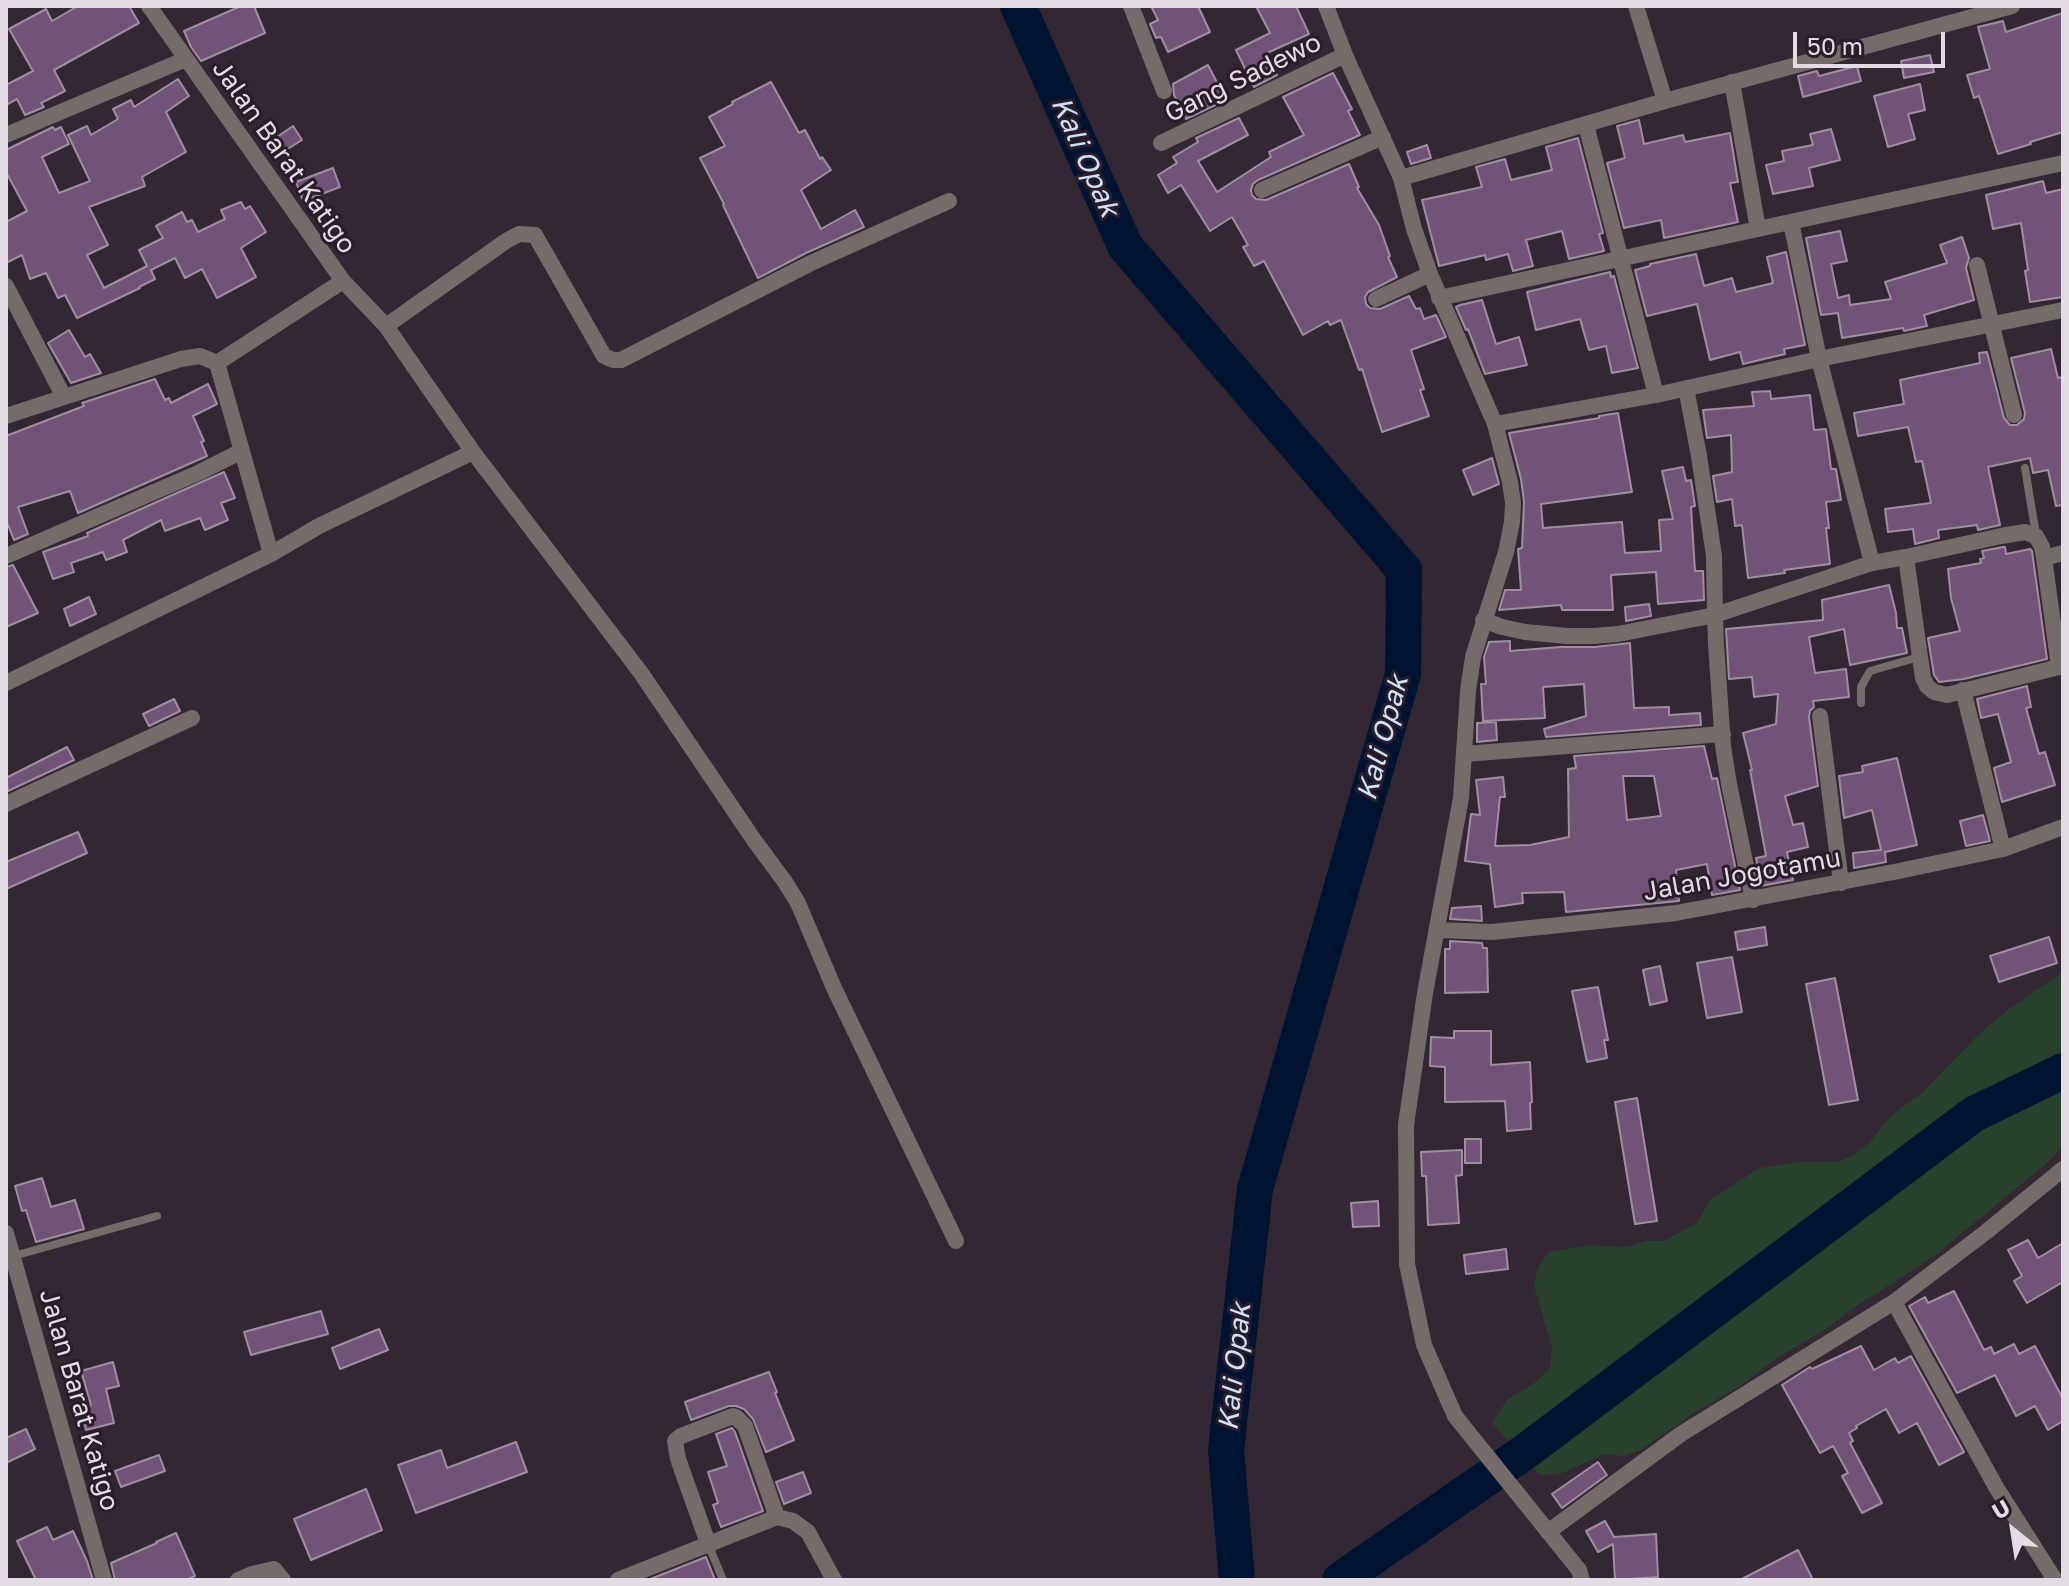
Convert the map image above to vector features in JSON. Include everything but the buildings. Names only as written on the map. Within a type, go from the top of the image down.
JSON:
[{"type":"street","name":"Jalan Barat Katigo","points":[[149,6],[343,281],[217,363]]},
{"type":"street","points":[[1131,6],[1164,91]]},
{"type":"street","points":[[1326,6],[1401,178],[1414,229],[1439,298],[1495,424],[1510,482],[1512,522],[1506,552],[1473,657],[1461,798],[1425,993],[1406,1125],[1407,1264],[1424,1345],[1455,1416],[1579,1570],[1582,1580]]},
{"type":"street","points":[[1636,6],[1665,101]]},
{"type":"street","points":[[1401,178],[1732,82],[2012,6]]},
{"type":"street","name":"Gang Sadewo","points":[[1161,143],[1345,55]]},
{"type":"street","points":[[6,135],[186,59]]},
{"type":"street","points":[[1732,82],[1758,229]]},
{"type":"street","points":[[1586,125],[1656,395]]},
{"type":"street","points":[[1262,190],[1383,137]]},
{"type":"street","points":[[1439,298],[2063,163]]},
{"type":"street","points":[[386,326],[506,241],[519,234],[535,235],[604,356],[621,360],[811,263],[949,201]]},
{"type":"street","points":[[1791,222],[1819,359],[1872,563]]},
{"type":"street","points":[[1977,265],[2014,415]]},
{"type":"street","points":[[1376,299],[1430,274]]},
{"type":"street","points":[[343,281],[386,326],[473,452],[641,673],[798,903],[834,988],[956,1241]]},
{"type":"street","points":[[6,286],[64,397]]},
{"type":"street","points":[[1495,424],[1656,395],[2063,310]]},
{"type":"street","points":[[6,416],[181,359],[200,356],[217,363],[271,554]]},
{"type":"street","points":[[1686,388],[1714,556],[1716,644],[1729,784],[1753,900]]},
{"type":"street","points":[[6,556],[242,451]]},
{"type":"street","points":[[6,683],[473,452]]},
{"type":"street","points":[[1483,620],[1525,632],[1567,636],[1618,634],[1715,615],[1872,563],[2025,532],[2036,536],[2042,547],[2061,667],[1947,695],[1934,692],[1923,678],[1906,557]]},
{"type":"street","points":[[2044,558],[2063,553]]},
{"type":"street","points":[[1963,690],[2003,849]]},
{"type":"street","points":[[1820,716],[1841,883]]},
{"type":"street","points":[[6,804],[192,718]]},
{"type":"street","points":[[1464,754],[1723,734]]},
{"type":"street","name":"Jalan Jogotamu","points":[[1438,930],[1492,932],[1676,913],[2003,849],[2056,830]]},
{"type":"street","points":[[1548,1532],[1681,1434],[1894,1302],[2063,1169]]},
{"type":"street","name":"Jalan Barat Katigo","points":[[6,1233],[10,1257],[104,1580]]},
{"type":"street","points":[[1894,1302],[1996,1487],[2055,1580]]},
{"type":"street","points":[[709,1546],[674,1446],[681,1436],[736,1417],[745,1426],[777,1517]]},
{"type":"street","points":[[618,1580],[777,1517],[793,1521],[808,1532],[834,1580]]},
{"type":"street","points":[[238,1580],[274,1569],[283,1580]]},
{"type":"lane","points":[[2025,468],[2036,536]]},
{"type":"lane","points":[[1861,703],[1863,681],[1870,671],[1920,657]]},
{"type":"lane","points":[[10,1257],[157,1216]]},
{"type":"lane","points":[[709,1546],[723,1580]]},
{"type":"green space","points":[[2063,972],[2063,1146],[2047,1163],[1934,1256],[1641,1450],[1623,1456],[1604,1454],[1560,1474],[1540,1475],[1492,1423],[1507,1400],[1537,1381],[1550,1367],[1552,1348],[1534,1286],[1538,1267],[1549,1252],[1586,1246],[1628,1247],[1646,1241],[1664,1241],[1697,1223],[1711,1199],[1760,1168],[1798,1162],[1837,1162],[1854,1155],[1869,1143],[1892,1115],[1924,1091],[1980,1033]]},
{"type":"waterway","name":"Kali Opak","points":[[1018,6],[1125,246],[1404,570],[1403,674],[1255,1189],[1226,1450],[1237,1580]]},
{"type":"waterway","points":[[1340,1580],[1526,1451],[1974,1114],[2063,1071]]}]
